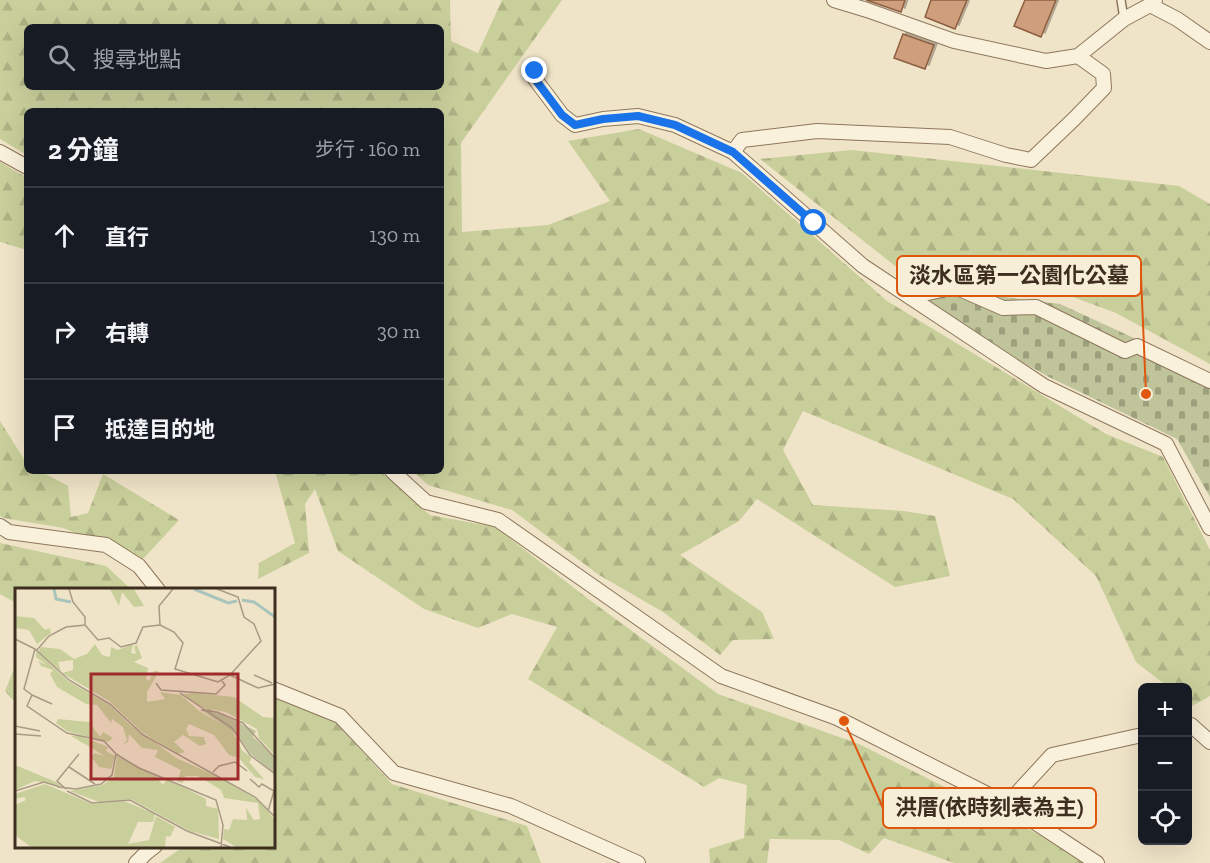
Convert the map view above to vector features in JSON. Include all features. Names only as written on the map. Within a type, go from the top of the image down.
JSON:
[{"type":"street","points":[[834,0],[954,41],[1046,61],[1078,56],[1124,19],[1152,3],[1210,42]]},
{"type":"street","points":[[733,152],[742,140],[818,131],[950,137],[1006,155],[1031,160],[1104,88],[1103,74],[1078,56]]},
{"type":"street","points":[[535,71],[535,79],[562,115],[575,125],[603,119],[638,116],[675,125],[733,152],[863,266],[1044,386],[1166,444],[1210,528]]},
{"type":"street","points":[[0,152],[24,165]]},
{"type":"street","points":[[910,297],[955,287],[1003,308],[1036,308],[1125,351],[1137,346],[1210,381]]},
{"type":"street","points":[[395,474],[426,502],[498,520],[721,676],[837,718],[1007,804],[1097,863]]},
{"type":"street","points":[[0,526],[9,532],[106,545],[140,566],[156,588]]},
{"type":"street","points":[[274,689],[339,716],[394,773],[511,806],[638,863]]},
{"type":"street","points":[[1192,726],[1210,742]]},
{"type":"street","points":[[1007,804],[1052,755],[1138,736]]},
{"type":"street","points":[[136,863],[153,848]]},
{"type":"lane","points":[[1121,0],[1124,19]]},
{"type":"green space","points":[[0,0],[450,0],[451,41],[478,53],[502,0],[562,0],[461,143],[462,232],[548,225],[610,201],[568,141],[639,129],[742,173],[887,301],[1106,434],[1163,457],[1210,550],[1210,696],[1192,706],[1192,683],[1163,683],[1136,662],[1096,576],[1013,499],[803,411],[783,450],[813,505],[904,511],[935,516],[950,576],[895,587],[757,499],[739,521],[680,555],[762,612],[774,639],[733,640],[720,655],[663,612],[599,575],[512,510],[428,485],[416,474],[444,474],[444,108],[24,108],[24,153],[0,139]]},
{"type":"green space","points":[[852,150],[1179,186],[1210,204],[1210,364],[1116,313],[990,266],[899,269],[760,159]]},
{"type":"green space","points":[[0,162],[24,176],[24,249],[0,242]]},
{"type":"green space","points":[[933,280],[967,280],[997,296],[1060,304],[1210,373],[1210,497],[1177,439],[1049,377],[986,342],[903,291]]},
{"type":"green space","points":[[0,421],[24,459],[24,474],[46,474],[68,486],[71,517],[88,513],[103,474],[179,520],[143,559],[63,528],[0,516]]},
{"type":"green space","points":[[276,474],[383,474],[430,515],[495,527],[718,694],[859,744],[1060,845],[1085,863],[954,863],[884,838],[869,854],[839,840],[770,839],[767,863],[710,863],[709,849],[744,838],[747,785],[719,778],[704,787],[528,679],[557,627],[512,614],[478,628],[424,609],[338,551],[315,489],[305,504],[309,553],[258,579],[259,563],[295,543]]},
{"type":"green space","points":[[0,543],[106,566],[130,588],[15,588],[15,602],[0,594]]},
{"type":"green space","points":[[15,666],[15,702],[5,691]]},
{"type":"green space","points":[[274,697],[335,722],[392,784],[527,826],[541,863],[160,863],[182,848],[274,848]]},
{"type":"building","points":[[866,0],[905,0],[901,12]]},
{"type":"building","points":[[931,0],[967,0],[955,29],[925,17]]},
{"type":"building","points":[[1025,0],[1056,0],[1041,37],[1014,26]]},
{"type":"building","points":[[903,34],[934,45],[925,69],[894,58]]},
{"type":"place","name":"淡水區第一公園化公墓","points":[[1146,394]]},
{"type":"place","name":"洪厝(依時刻表為主)","points":[[844,721]]},
{"type":"route","points":[[535,71],[535,79],[562,115],[575,125],[603,119],[638,116],[675,125],[733,152],[814,223]]}]
